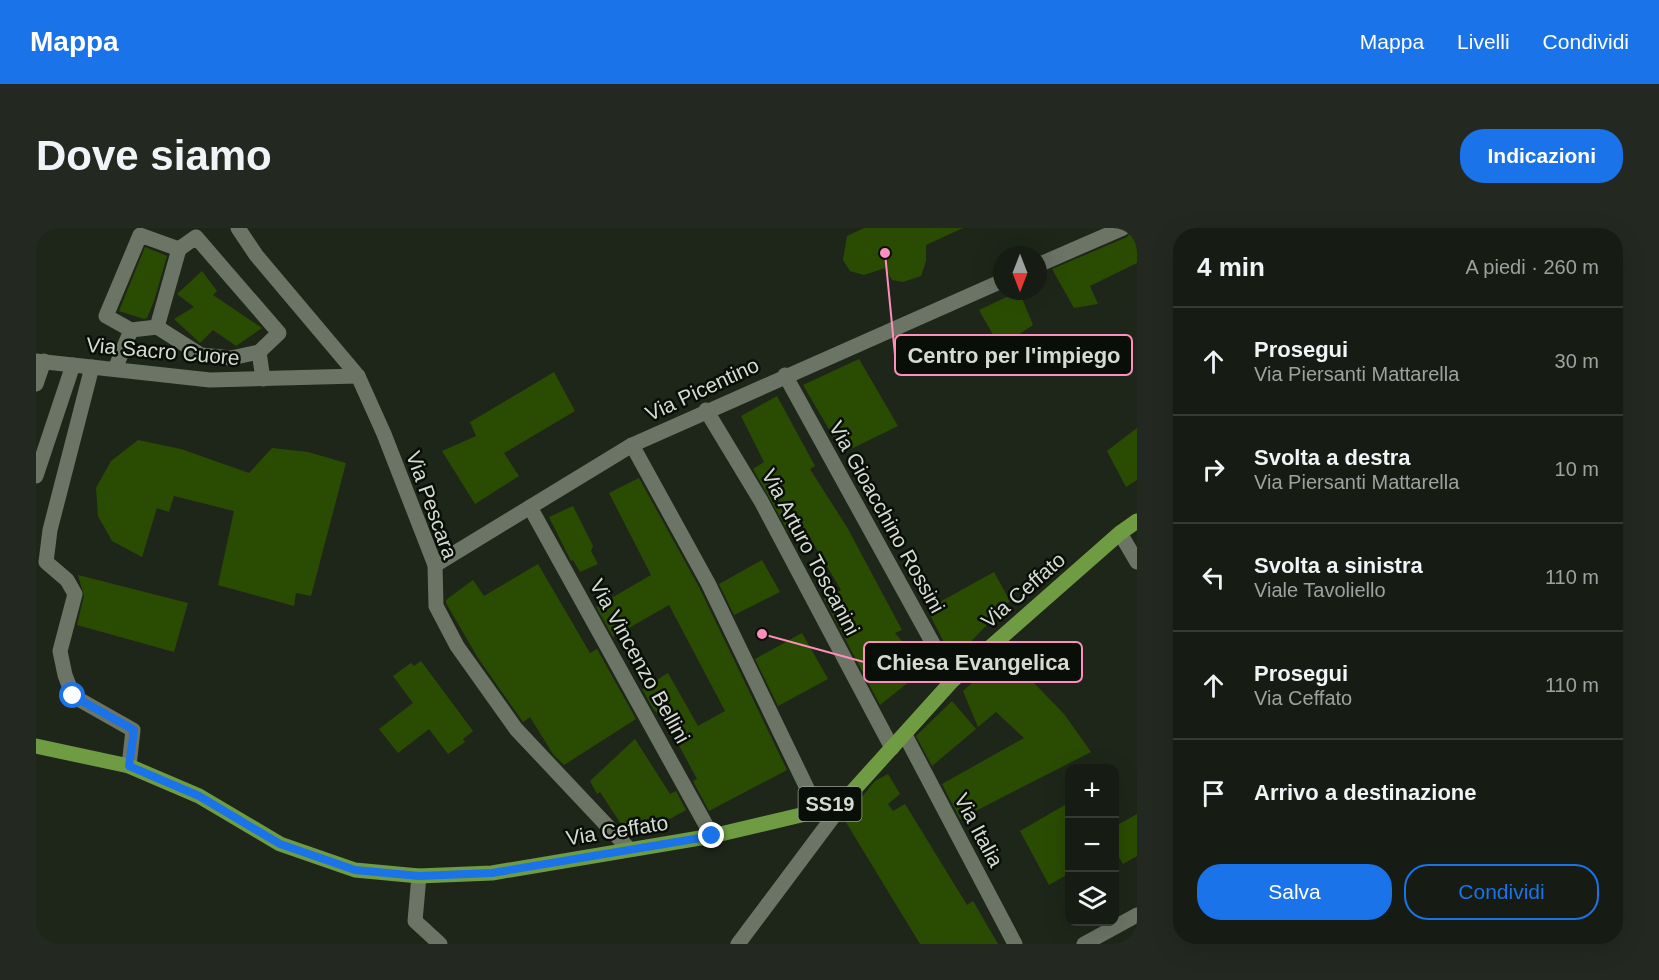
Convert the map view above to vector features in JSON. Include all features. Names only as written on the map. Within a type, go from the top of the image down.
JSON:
[{"type":"main road","name":"Via Ceffato","points":[[419,876],[492,873],[712,836],[818,811],[851,793],[953,680],[1120,533],[1137,521]]},
{"type":"main road","name":"SS19","points":[[36,746],[129,766],[199,796],[280,844],[355,870],[419,876]]},
{"type":"street","name":"Via Pescara","points":[[238,228],[256,255],[358,376],[435,565],[436,606],[473,670],[516,729],[629,849]]},
{"type":"street","points":[[1047,261],[1123,228]]},
{"type":"street","points":[[157,327],[179,249],[196,237],[279,333],[259,352],[231,358],[201,355],[157,327],[131,330],[106,316],[140,235],[179,249]]},
{"type":"street","name":"Via Picentino","points":[[435,565],[632,445],[706,410],[993,284]]},
{"type":"street","points":[[115,369],[131,330]]},
{"type":"street","points":[[259,352],[263,379]]},
{"type":"street","name":"Via Sacro Cuore","points":[[40,361],[210,380],[358,376]]},
{"type":"street","points":[[36,384],[40,361]]},
{"type":"street","points":[[36,476],[73,365]]},
{"type":"street","points":[[92,367],[50,530],[46,562],[67,580],[75,594],[60,651],[64,675],[73,696],[134,730],[129,766]]},
{"type":"street","name":"Via Gioacchino Rossini","points":[[785,375],[953,680]]},
{"type":"street","name":"Via Arturo Toscanini","points":[[706,410],[761,501],[892,748]]},
{"type":"street","points":[[632,445],[708,583],[818,811]]},
{"type":"street","name":"Via Vincenzo Bellini","points":[[530,507],[712,836]]},
{"type":"street","points":[[1120,533],[1137,562]]},
{"type":"street","name":"Via Italia","points":[[905,735],[1015,944]]},
{"type":"street","points":[[738,944],[851,793]]},
{"type":"street","points":[[419,876],[416,921],[440,944]]},
{"type":"street","points":[[1084,944],[1137,915]]},
{"type":"building","points":[[864,228],[963,228],[926,245],[926,261],[921,276],[903,282],[892,280],[885,268],[864,275],[850,271],[843,260],[847,236]]},
{"type":"building","points":[[1133,228],[1137,228],[1137,263],[1090,286],[1098,304],[1074,308],[1052,269],[1127,237]]},
{"type":"building","points":[[145,247],[167,256],[154,301],[147,318],[144,319],[119,311]]},
{"type":"building","points":[[202,271],[217,291],[213,295],[262,328],[236,346],[213,330],[200,343],[174,319],[194,307],[177,294]]},
{"type":"building","points":[[1000,300],[1023,300],[1033,325],[1000,347],[979,310]]},
{"type":"building","points":[[859,359],[898,426],[843,453],[803,385]]},
{"type":"building","points":[[554,372],[575,411],[504,453],[519,476],[475,504],[442,451],[476,436],[470,422]]},
{"type":"building","points":[[777,396],[815,466],[810,469],[848,529],[902,630],[895,633],[925,669],[880,705],[824,599],[841,590],[807,533],[793,540],[753,469],[764,462],[741,416]]},
{"type":"building","points":[[1137,428],[1137,480],[1126,487],[1107,451]]},
{"type":"building","points":[[138,440],[181,449],[249,473],[272,448],[308,452],[346,463],[311,596],[296,593],[294,606],[218,585],[234,511],[174,496],[169,512],[157,508],[142,557],[112,541],[98,516],[96,488],[111,461]]},
{"type":"building","points":[[639,478],[699,587],[787,770],[709,811],[693,781],[697,779],[668,725],[661,713],[658,714],[653,709],[642,689],[668,673],[698,726],[725,711],[669,605],[613,637],[596,607],[651,575],[609,493]]},
{"type":"building","points":[[573,506],[593,546],[591,551],[598,564],[580,572],[573,560],[571,561],[549,517]]},
{"type":"building","points":[[762,560],[780,592],[734,615],[719,584]]},
{"type":"building","points":[[538,564],[590,653],[597,649],[636,719],[564,765],[553,754],[530,717],[523,722],[478,658],[446,603],[446,600],[473,580],[484,596]]},
{"type":"building","points":[[994,572],[1010,601],[953,660],[927,609]]},
{"type":"building","points":[[78,575],[188,603],[174,652],[77,625],[84,596]]},
{"type":"building","points":[[802,633],[828,679],[778,706],[755,659]]},
{"type":"building","points":[[1005,653],[1064,714],[1091,752],[960,819],[942,784],[1024,738],[996,712],[978,727],[963,691]]},
{"type":"building","points":[[421,661],[473,731],[463,739],[465,742],[448,754],[429,729],[398,753],[379,729],[413,703],[393,676],[411,663],[414,666]]},
{"type":"building","points":[[952,701],[976,729],[932,766],[916,736]]},
{"type":"building","points":[[635,739],[670,794],[676,791],[686,810],[670,819],[664,817],[658,822],[652,819],[646,823],[629,823],[623,827],[600,792],[597,794],[590,781]]},
{"type":"building","points":[[888,774],[900,794],[888,804],[893,811],[905,804],[967,905],[973,901],[998,944],[920,944],[844,819],[875,781]]},
{"type":"building","points":[[1065,805],[1065,876],[1049,885],[1020,831]]},
{"type":"building","points":[[1137,814],[1137,856],[1123,864],[1119,857],[1119,824]]},
{"type":"place","name":"Centro per l'impiego","points":[[885,253]]},
{"type":"place","name":"Chiesa Evangelica","points":[[762,634]]},
{"type":"route","points":[[73,696],[134,730],[129,766],[199,796],[280,844],[355,870],[419,876],[492,873],[712,836]]}]
